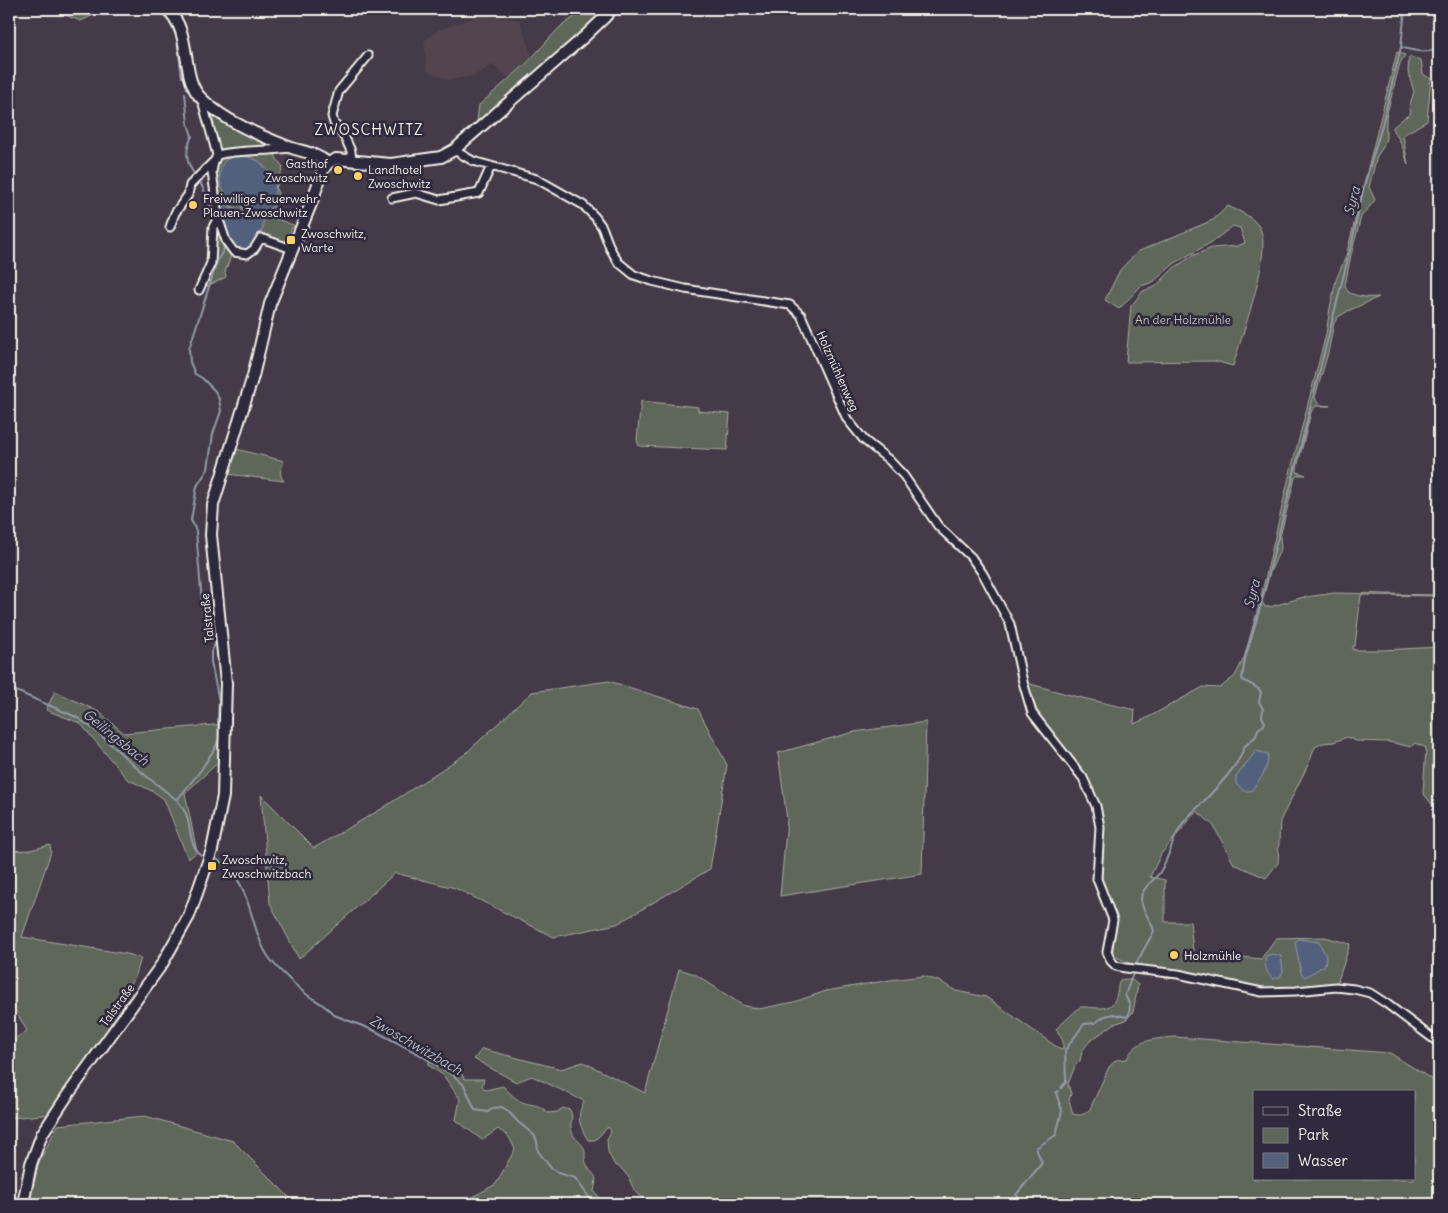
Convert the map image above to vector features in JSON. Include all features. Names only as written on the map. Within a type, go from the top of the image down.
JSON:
[{"type":"street","points":[[167,9],[178,23],[186,44],[191,81],[195,91],[202,100],[228,119],[290,147],[315,154],[328,163],[336,158],[391,164],[441,157],[454,150],[584,37],[612,9]]},
{"type":"street","points":[[352,161],[351,151],[345,138],[334,123],[332,116],[339,91],[368,56]]},
{"type":"street","points":[[202,100],[215,159],[213,182],[218,217],[226,241],[234,252],[246,254],[254,249],[261,238],[292,249]]},
{"type":"street","points":[[170,227],[174,213],[188,195],[190,185],[215,159],[233,151],[268,151],[290,147]]},
{"type":"street","name":"Holzmühlenweg","points":[[454,150],[473,161],[536,179],[583,205],[602,227],[618,262],[634,274],[685,289],[790,305],[800,315],[847,419],[864,440],[889,460],[904,476],[938,526],[971,557],[997,598],[1010,624],[1024,688],[1032,713],[1082,778],[1096,806],[1100,827],[1097,879],[1113,920],[1107,952],[1111,962],[1116,966],[1140,971],[1178,974],[1262,992],[1336,987],[1354,989],[1370,993],[1439,1043]]},
{"type":"street","name":"Talstraße","points":[[23,1204],[31,1164],[42,1134],[139,998],[176,940],[198,894],[216,834],[223,796],[226,683],[211,535],[213,505],[253,376],[270,304],[323,170],[328,163]]},
{"type":"street","points":[[392,198],[416,193],[439,200],[479,194],[491,166]]},
{"type":"street","points":[[199,290],[211,263],[213,227],[218,217]]},
{"type":"shaded area","points":[[481,15],[520,20],[532,57],[509,78],[492,65],[474,76],[449,80],[427,71],[424,41],[438,30]]},
{"type":"shaded area","points":[[18,1116],[14,1154],[9,1188],[9,1118]]},
{"type":"green space","points":[[48,9],[106,9],[81,21]]},
{"type":"green space","points":[[582,9],[612,9],[476,129],[479,105],[526,64],[559,28],[581,12]]},
{"type":"green space","points":[[1397,52],[1405,55],[1400,63],[1386,117],[1386,138],[1377,156],[1369,187],[1375,200],[1361,217],[1345,285],[1348,292],[1356,295],[1379,297],[1348,311],[1338,317],[1334,323],[1328,353],[1315,397],[1319,404],[1330,406],[1316,406],[1311,412],[1297,468],[1297,472],[1306,475],[1298,475],[1295,478],[1280,537],[1281,548],[1270,572],[1262,602],[1265,607],[1270,607],[1300,598],[1334,593],[1439,595],[1361,595],[1353,650],[1439,647],[1439,813],[1423,793],[1426,748],[1415,743],[1411,747],[1389,742],[1356,741],[1347,737],[1334,742],[1323,743],[1315,747],[1280,821],[1278,863],[1266,878],[1234,864],[1213,825],[1197,811],[1161,854],[1150,877],[1165,880],[1165,922],[1190,922],[1193,951],[1204,961],[1220,955],[1261,959],[1276,938],[1325,937],[1350,944],[1336,987],[1262,992],[1168,970],[1131,964],[1114,956],[1111,939],[1117,921],[1098,873],[1102,860],[1103,834],[1096,799],[1086,775],[1051,732],[1037,710],[1027,683],[1135,710],[1134,724],[1203,687],[1220,688],[1235,676],[1244,658],[1259,605],[1288,481],[1326,334],[1336,280],[1346,256]]},
{"type":"green space","points":[[1409,57],[1421,60],[1423,74],[1431,79],[1427,121],[1403,135],[1408,165],[1393,127],[1411,112],[1409,107],[1414,92],[1408,72]]},
{"type":"green space","points":[[211,112],[277,146],[223,150],[217,146],[208,115]]},
{"type":"green space","points":[[274,152],[283,167],[276,189],[278,193],[271,217],[296,226],[296,229],[292,227],[285,245],[259,236],[265,213],[241,207],[259,214],[257,216],[230,206],[222,220],[216,196],[216,168],[223,155]]},
{"type":"green space","name":"An der Holzmühle","points":[[1228,206],[1247,215],[1259,226],[1263,243],[1259,278],[1233,366],[1214,361],[1126,362],[1131,306],[1143,291],[1155,287],[1174,268],[1192,256],[1212,248],[1237,246],[1245,243],[1240,228],[1233,226],[1212,242],[1175,263],[1153,282],[1141,286],[1119,309],[1105,300],[1120,270],[1137,252],[1213,220]]},
{"type":"green space","points":[[217,225],[222,242],[232,253],[225,272],[226,277],[203,288],[215,230]]},
{"type":"green space","points":[[641,401],[698,407],[698,411],[730,414],[727,450],[639,446],[637,440]]},
{"type":"green space","points":[[236,449],[284,461],[281,474],[284,481],[227,474]]},
{"type":"green space","points":[[609,681],[698,709],[727,765],[710,869],[617,924],[554,937],[455,888],[395,873],[299,959],[270,903],[261,795],[314,848],[383,808],[464,755],[532,692]]},
{"type":"green space","points":[[55,691],[99,712],[124,733],[225,724],[223,758],[185,793],[197,852],[188,859],[164,799],[127,779],[80,723],[46,710]]},
{"type":"green space","points":[[926,722],[922,874],[780,896],[787,820],[778,753],[854,732]]},
{"type":"green space","points":[[50,845],[51,852],[22,937],[127,954],[141,958],[135,978],[125,989],[139,998],[54,1114],[9,1118],[9,1042],[27,1031],[9,999],[9,851],[30,850]]},
{"type":"green space","points":[[679,969],[695,974],[742,1005],[759,1009],[794,1002],[826,991],[924,976],[941,982],[956,991],[986,997],[1061,1050],[1063,1049],[1063,1041],[1056,1029],[1080,1007],[1101,1008],[1110,1006],[1116,997],[1120,980],[1128,979],[1138,985],[1133,1012],[1126,1020],[1114,1024],[1090,1041],[1082,1051],[1080,1061],[1075,1066],[1068,1084],[1071,1094],[1069,1100],[1073,1114],[1086,1113],[1090,1109],[1109,1067],[1116,1060],[1127,1059],[1135,1047],[1146,1041],[1175,1037],[1390,1053],[1439,1084],[1439,1204],[649,1204],[634,1190],[629,1178],[622,1169],[614,1164],[608,1152],[607,1139],[611,1131],[608,1127],[595,1140],[588,1140],[582,1130],[579,1116],[584,1101],[532,1076],[516,1082],[474,1059],[482,1049],[561,1069],[583,1062],[645,1093]]},
{"type":"green space","points":[[440,1057],[456,1066],[465,1079],[484,1079],[482,1086],[486,1090],[503,1086],[519,1101],[538,1106],[548,1113],[557,1112],[563,1108],[570,1110],[572,1132],[584,1148],[586,1163],[595,1177],[594,1191],[605,1204],[460,1204],[496,1184],[515,1149],[509,1137],[498,1129],[482,1140],[456,1120],[460,1099],[443,1075],[428,1065],[430,1059]]},
{"type":"green space","points":[[145,1116],[233,1141],[296,1204],[29,1204],[39,1162],[58,1125]]},
{"type":"water","points":[[234,156],[249,157],[259,161],[272,175],[276,183],[273,205],[265,214],[263,228],[252,248],[243,251],[231,245],[222,220],[221,209],[225,205],[257,216],[258,214],[232,200],[222,188],[220,173],[222,164]]},
{"type":"water","points":[[1256,751],[1268,754],[1267,765],[1261,778],[1251,791],[1244,791],[1236,784],[1236,777]]},
{"type":"water","points":[[1299,939],[1319,942],[1326,956],[1325,965],[1305,977],[1301,973],[1295,942]]},
{"type":"water","points":[[1272,954],[1281,956],[1283,971],[1280,977],[1273,979],[1267,972],[1265,962],[1266,956]]},
{"type":"waterway","name":"Syra","points":[[1061,1088],[1066,1082],[1065,1050],[1084,1024],[1095,1023],[1105,1016],[1113,1014],[1127,1017],[1129,1014],[1130,1005],[1125,995],[1138,960],[1154,931],[1142,904],[1141,896],[1143,892],[1160,872],[1182,824],[1229,774],[1241,755],[1243,748],[1256,736],[1258,729],[1265,722],[1262,717],[1263,709],[1259,702],[1261,692],[1257,687],[1242,679],[1245,659],[1260,608],[1352,242],[1364,186],[1381,129],[1401,47],[1405,9]]},
{"type":"waterway","name":"Zwoschwitzbach","points":[[160,11],[172,26],[177,39],[182,77]]},
{"type":"waterway","points":[[1401,47],[1420,51],[1430,51],[1439,48]]},
{"type":"waterway","name":"Zwoschwitzbach","points":[[185,93],[188,124],[192,136],[187,157],[196,176]]},
{"type":"waterway","name":"Zwoschwitzbach","points":[[199,180],[213,214]]},
{"type":"waterway","name":"Zwoschwitzbach","points":[[201,855],[194,847],[188,819],[177,800],[201,770],[219,738],[219,701],[211,662],[211,652],[216,642],[212,625],[203,615],[196,531],[191,520],[197,486],[208,469],[213,434],[221,411],[219,399],[215,391],[195,374],[190,362],[189,349],[217,262],[224,249],[218,227]]},
{"type":"waterway","name":"Geilingsbach","points":[[9,688],[76,717],[95,730],[146,776],[177,800]]},
{"type":"waterway","name":"Zwoschwitzbach","points":[[216,859],[237,878],[244,891],[257,933],[270,959],[298,987],[325,1006],[334,1015],[373,1030],[417,1053],[454,1076],[464,1085],[475,1110],[488,1112],[493,1108],[502,1107],[508,1111],[534,1135],[538,1151],[551,1168],[558,1173],[575,1178],[594,1204]]},
{"type":"waterway","name":"Syra","points":[[1027,1204],[1016,1195],[1042,1163],[1036,1148],[1056,1135],[1062,1111],[1056,1093],[1058,1091]]},
{"type":"place","name":"Gasthof Zwoschwitz","points":[[338,170]]},
{"type":"place","name":"Landhotel Zwoschwitz","points":[[358,176]]},
{"type":"place","name":"Freiwillige Feuerwehr Plauen-Zwoschwitz","points":[[193,205]]},
{"type":"place","name":"Zwoschwitz, Warte","points":[[291,240]]},
{"type":"place","name":"Zwoschwitz, Zwoschwitzbach","points":[[212,866]]},
{"type":"place","name":"Holzmühle","points":[[1174,955]]},
{"type":"district","name":"ZWOSCHWITZ","points":[[369,129]]}]
